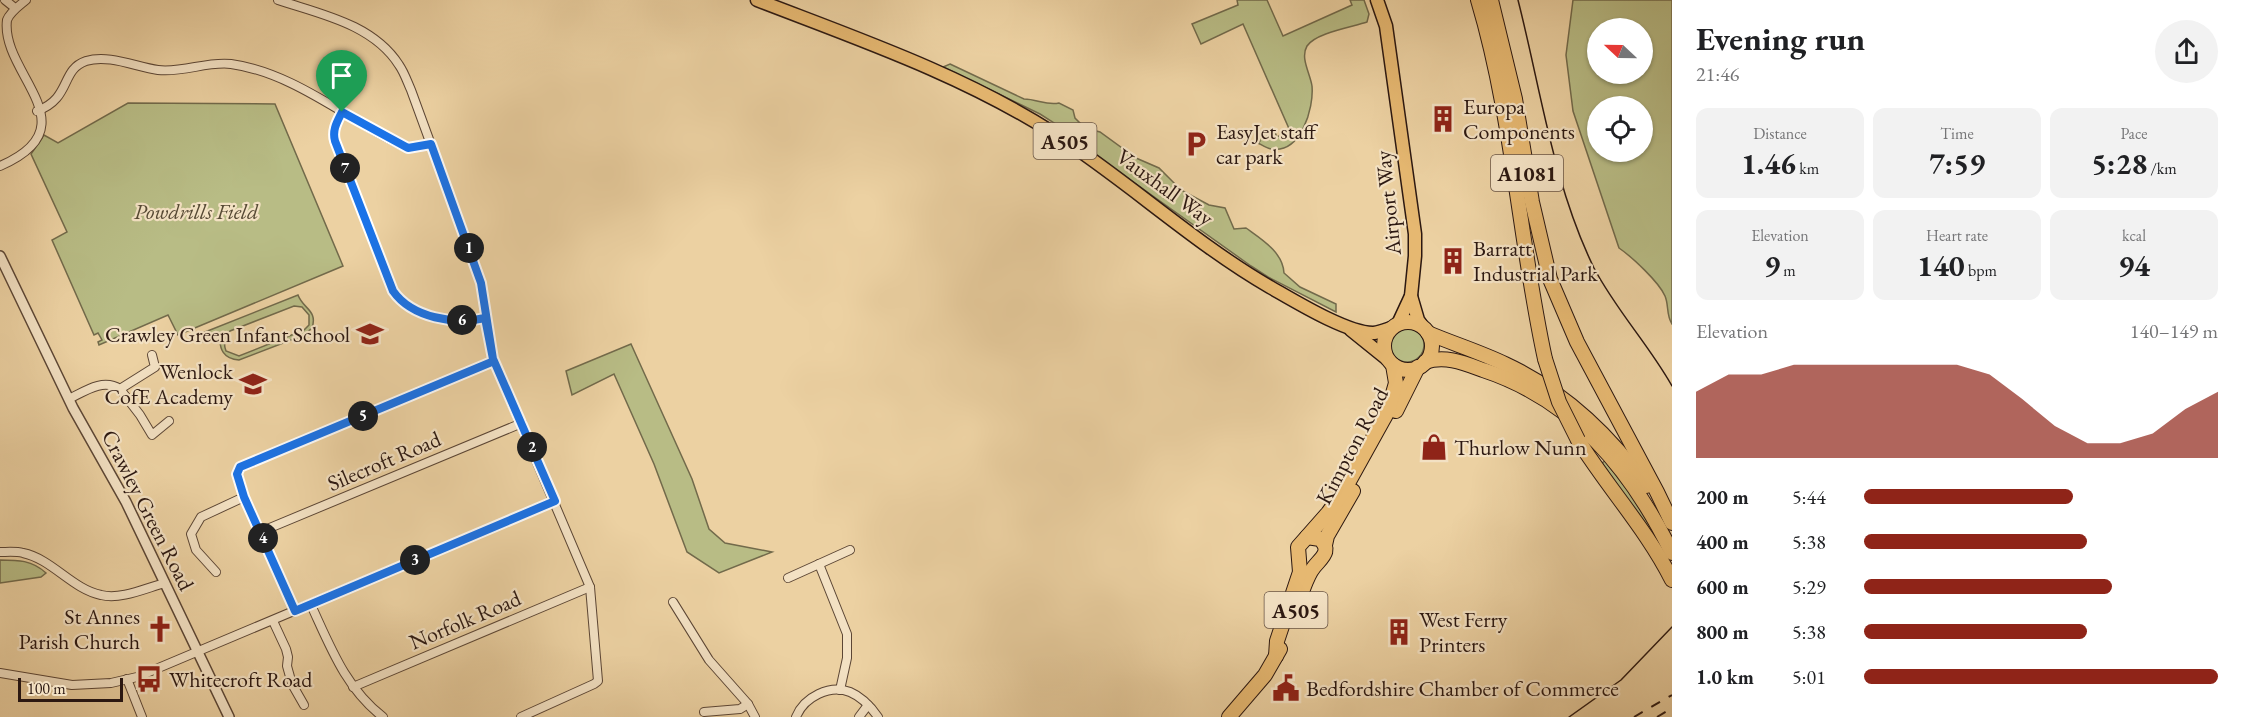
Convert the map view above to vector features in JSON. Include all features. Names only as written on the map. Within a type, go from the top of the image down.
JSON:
[{"type":"highway","name":"A1081","points":[[1478,0],[1488,33],[1507,122],[1538,326],[1545,359],[1559,402],[1578,440],[1597,470],[1645,533],[1672,580]]},
{"type":"highway","name":"A1081","points":[[1491,0],[1515,99],[1532,202],[1550,279],[1577,342],[1672,523]]},
{"type":"highway","points":[[1422,365],[1432,348],[1425,330],[1411,322],[1394,326],[1384,339],[1384,353],[1390,362],[1405,370],[1422,365],[1441,359],[1452,360],[1507,378],[1560,408],[1622,471],[1652,514],[1672,553]]},
{"type":"highway","name":"A1081","points":[[1425,330],[1504,363],[1548,388],[1596,427],[1633,468],[1664,508]]},
{"type":"highway","name":"Kimpton Road","points":[[1307,537],[1343,492],[1388,411],[1396,383],[1390,362]]},
{"type":"highway","name":"Kimpton Road","points":[[1325,545],[1327,536],[1422,365]]},
{"type":"highway","points":[[1307,537],[1320,539],[1325,545],[1325,556],[1317,564],[1307,564],[1300,558],[1298,547],[1307,537]]},
{"type":"highway","name":"A505","points":[[1276,656],[1277,641],[1300,573],[1300,558]]},
{"type":"highway","name":"A505","points":[[1229,717],[1265,675],[1284,643],[1307,578],[1317,564]]},
{"type":"main road","name":"Vauxhall Way","points":[[757,0],[921,64],[1016,110],[1105,168],[1261,281],[1348,328],[1390,362]]},
{"type":"main road","name":"Airport Way","points":[[1377,0],[1386,26],[1415,234],[1411,296],[1418,320],[1425,330]]},
{"type":"main road","name":"Airport Way","points":[[1394,326],[1411,296]]},
{"type":"main road","name":"Vauxhall Way","points":[[1348,328],[1373,333],[1394,326]]},
{"type":"street","points":[[5,0],[15,8]]},
{"type":"street","points":[[0,166],[19,156],[37,139],[39,123],[37,111],[7,45],[8,20],[15,8],[26,0]]},
{"type":"street","points":[[278,0],[347,24],[369,35],[399,64],[411,90],[481,283],[485,318],[494,361],[590,587],[598,681],[532,715],[521,717]]},
{"type":"street","points":[[37,111],[56,101],[75,67],[96,59],[161,70],[224,64],[251,68],[282,80],[408,148],[431,144]]},
{"type":"street","points":[[342,112],[333,134],[393,291],[399,299],[419,312],[458,320],[485,318]]},
{"type":"street","name":"Crawley Green Road","points":[[0,256],[69,399],[126,502],[230,717]]},
{"type":"street","points":[[120,390],[155,367],[152,355]]},
{"type":"street","points":[[295,611],[244,497],[237,474],[240,467],[494,361]]},
{"type":"street","points":[[69,399],[104,384],[120,390],[140,414],[152,435],[169,421]]},
{"type":"street","name":"Silecroft Road","points":[[260,532],[522,423]]},
{"type":"street","points":[[216,572],[196,550],[191,534],[201,518],[244,497]]},
{"type":"street","points":[[0,672],[72,686],[127,679],[273,621],[555,501]]},
{"type":"street","points":[[788,578],[850,550]]},
{"type":"street","points":[[0,552],[23,553],[42,560],[84,588],[100,595],[119,595],[165,583]]},
{"type":"street","points":[[819,564],[847,634],[847,658],[840,690]]},
{"type":"street","name":"Norfolk Road","points":[[353,687],[590,587]]},
{"type":"street","points":[[673,602],[709,660],[748,704],[755,717]]},
{"type":"street","points":[[311,605],[339,665],[353,687],[383,717]]},
{"type":"street","points":[[273,621],[288,657],[287,666],[292,684],[304,705]]},
{"type":"street","points":[[127,679],[142,717]]},
{"type":"street","points":[[796,717],[804,704],[814,696],[827,691],[840,690],[849,691],[868,705],[878,717]]},
{"type":"street","points":[[704,712],[740,709],[748,704]]},
{"type":"street","points":[[859,717],[868,705]]},
{"type":"green space","points":[[1237,0],[1267,0],[1283,36],[1352,5],[1350,0],[1364,0],[1369,14],[1367,22],[1318,37],[1307,46],[1305,55],[1312,86],[1311,106],[1298,137],[1281,149],[1271,149],[1258,143],[1259,137],[1274,130],[1277,137],[1290,131],[1243,24],[1201,44],[1192,24],[1238,5]]},
{"type":"green space","points":[[1573,0],[1672,0],[1672,324],[1662,290],[1645,270],[1619,248],[1590,162],[1653,162],[1653,96],[1587,96],[1587,153],[1573,111],[1566,55]]},
{"type":"green space","points":[[950,64],[1024,99],[1050,104],[1059,103],[1073,110],[1075,118],[1085,128],[1100,132],[1136,158],[1159,168],[1181,190],[1209,205],[1225,208],[1234,229],[1246,228],[1264,242],[1280,259],[1284,273],[1300,287],[1336,304],[1336,312],[1251,266],[1040,114],[943,67]]},
{"type":"green space","name":"Powdrills Field","points":[[128,103],[275,104],[343,266],[178,335],[168,315],[99,345],[98,342],[102,340],[98,333],[94,335],[52,240],[67,232],[31,154],[44,135],[58,143]]},
{"type":"green space","points":[[298,295],[313,317],[312,328],[304,335],[239,360],[229,358],[223,352],[220,345],[221,335],[203,342],[200,334]],"holes":[[[294,306],[302,307],[309,315],[309,325],[304,330],[239,356],[226,351],[225,340],[230,331]]]},
{"type":"green space","points":[[1407,328],[1419,333],[1424,345],[1419,357],[1407,362],[1395,357],[1390,345],[1395,333]]},
{"type":"green space","points":[[631,344],[692,479],[709,529],[725,543],[772,552],[719,573],[687,552],[654,464],[614,374],[572,395],[566,371]]},
{"type":"green space","points":[[1605,461],[1633,497],[1660,542],[1657,544],[1602,463]]},
{"type":"green space","points":[[0,560],[30,563],[46,573],[41,577],[0,583]]},
{"type":"tram line","points":[[1518,0],[1549,136],[1580,236],[1603,283],[1672,386]]},
{"type":"tram line","points":[[1569,717],[1621,680],[1672,627]]},
{"type":"railway","points":[[1634,717],[1672,695]]},
{"type":"railway","points":[[1657,717],[1672,708]]},
{"type":"place","name":"Europa Components","points":[[1443,119]]},
{"type":"place","name":"EasyJet staff car park","points":[[1196,144]]},
{"type":"place","name":"Barratt Industrial Park","points":[[1453,261]]},
{"type":"place","name":"Crawley Green Infant School","points":[[370,334]]},
{"type":"place","name":"Wenlock CofE Academy","points":[[253,384]]},
{"type":"place","name":"Thurlow Nunn","points":[[1434,447]]},
{"type":"place","name":"St Annes Parish Church","points":[[160,629]]},
{"type":"place","name":"West Ferry Printers","points":[[1399,632]]},
{"type":"place","name":"Whitecroft Road","points":[[149,679]]},
{"type":"place","name":"Bedfordshire Chamber of Commerce","points":[[1286,688]]},
{"type":"route","points":[[342,112],[333,134],[387,281],[393,291],[407,306],[419,312],[458,320],[485,318],[493,359],[494,361],[240,467],[237,474],[244,497],[295,611],[555,501],[522,423],[494,361],[493,359],[481,283],[431,144],[408,148],[342,112]]}]
